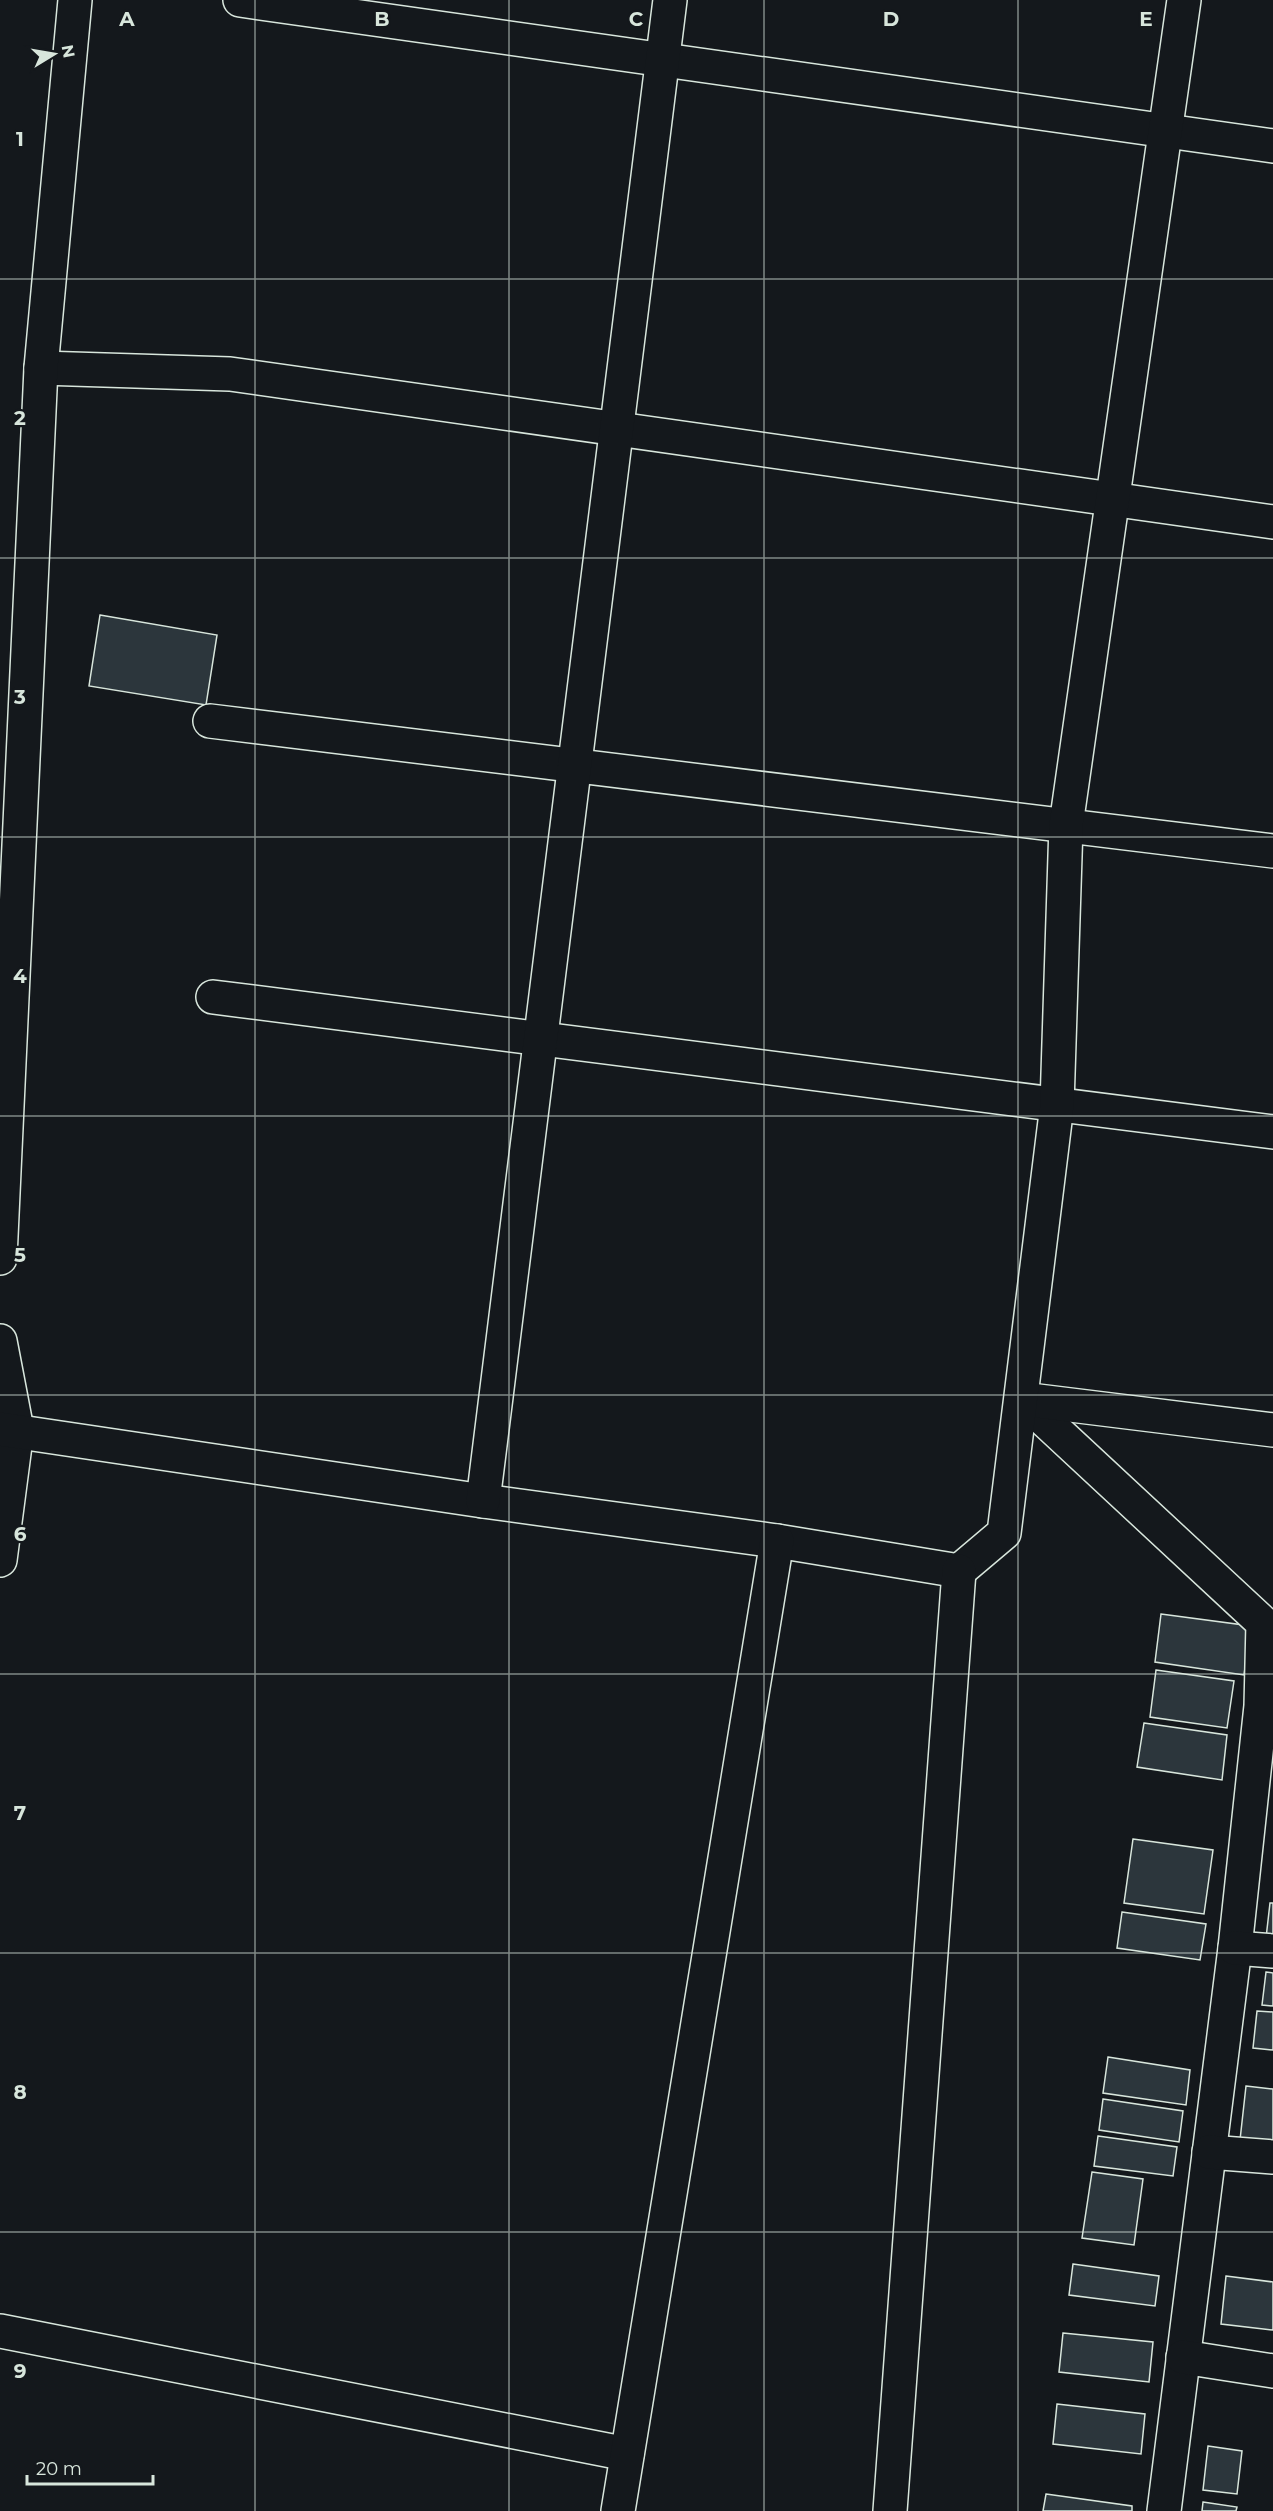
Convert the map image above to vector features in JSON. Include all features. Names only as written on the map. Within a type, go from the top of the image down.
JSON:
[{"type":"street","points":[[0,1258],[41,368],[75,0]]},
{"type":"street","points":[[240,0],[1273,146]]},
{"type":"street","points":[[483,1501],[670,0]]},
{"type":"street","points":[[891,2511],[959,1571],[1004,1533],[1057,1105],[1066,825],[1184,0]]},
{"type":"street","points":[[41,368],[230,374],[1273,522]]},
{"type":"street","points":[[210,721],[1273,851]]},
{"type":"street","points":[[213,997],[1273,1132]]},
{"type":"street","points":[[0,1341],[9,1430],[0,1560]]},
{"type":"street","points":[[1022,1399],[1273,1430]]},
{"type":"street","points":[[1022,1399],[1263,1623],[1267,1707],[1234,1948],[1164,2511]]},
{"type":"street","points":[[9,1430],[483,1501],[777,1541],[959,1571]]},
{"type":"street","points":[[618,2511],[777,1541]]},
{"type":"street","points":[[1234,1948],[1273,1951]]},
{"type":"street","points":[[1209,2152],[1273,2157]]},
{"type":"street","points":[[0,2331],[627,2454]]},
{"type":"street","points":[[1183,2356],[1273,2371]]},
{"type":"building","points":[[100,615],[217,635],[206,705],[89,686]]},
{"type":"building","points":[[1161,1614],[1251,1626],[1244,1675],[1155,1662]]},
{"type":"building","points":[[1156,1670],[1234,1681],[1227,1728],[1150,1717]]},
{"type":"building","points":[[1144,1723],[1227,1735],[1222,1780],[1137,1767]]},
{"type":"building","points":[[1133,1839],[1213,1850],[1204,1914],[1124,1903]]},
{"type":"building","points":[[1270,1903],[1273,1903],[1273,1939],[1266,1938]]},
{"type":"building","points":[[1122,1912],[1206,1924],[1200,1960],[1117,1948]]},
{"type":"building","points":[[1266,1972],[1273,1973],[1273,2006],[1262,2005]]},
{"type":"building","points":[[1257,2011],[1273,2012],[1273,2050],[1253,2048]]},
{"type":"building","points":[[1108,2057],[1190,2070],[1186,2105],[1103,2093]]},
{"type":"building","points":[[1246,2086],[1273,2089],[1273,2153],[1239,2149]]},
{"type":"building","points":[[1103,2099],[1183,2111],[1179,2142],[1099,2130]]},
{"type":"building","points":[[1098,2136],[1177,2147],[1173,2176],[1094,2166]]},
{"type":"building","points":[[1092,2172],[1143,2179],[1134,2245],[1082,2238]]},
{"type":"building","points":[[1073,2264],[1159,2276],[1155,2306],[1069,2295]]},
{"type":"building","points":[[1226,2276],[1273,2282],[1273,2330],[1221,2324]]},
{"type":"building","points":[[1063,2333],[1153,2342],[1149,2382],[1059,2372]]},
{"type":"building","points":[[1057,2404],[1145,2414],[1141,2454],[1053,2444]]},
{"type":"building","points":[[1208,2446],[1242,2451],[1237,2494],[1203,2490]]},
{"type":"building","points":[[1046,2494],[1132,2506],[1132,2511],[1043,2511]]},
{"type":"building","points":[[1203,2502],[1237,2507],[1236,2511],[1202,2511]]}]
